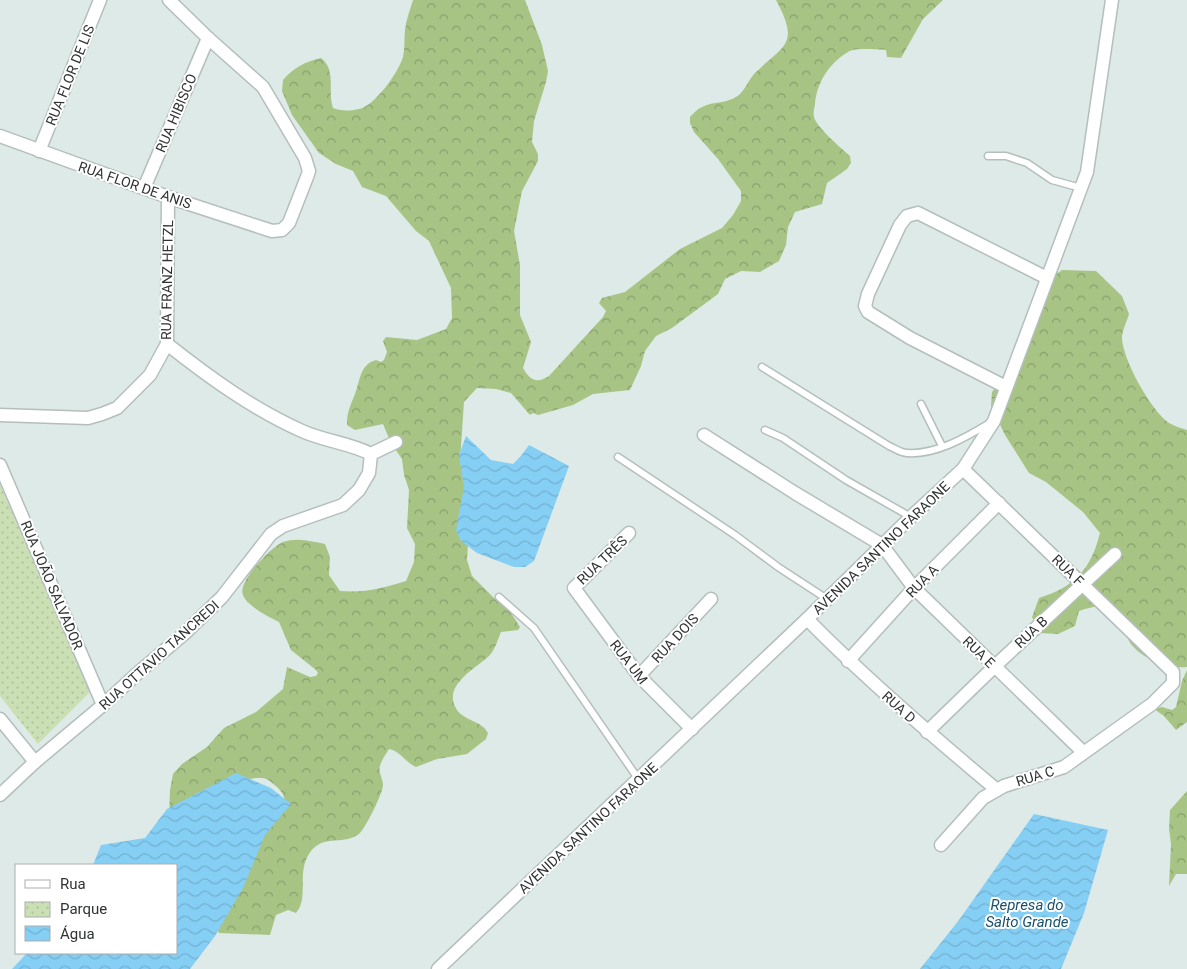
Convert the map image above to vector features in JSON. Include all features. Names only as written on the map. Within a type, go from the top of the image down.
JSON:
[{"type":"street","name":"RUA FLOR DE LIS","points":[[40,151],[100,0]]},
{"type":"street","points":[[170,0],[208,38]]},
{"type":"street","name":"AVENIDA SANTINO FARAONE","points":[[438,969],[639,780],[963,469],[994,421],[1087,172],[1112,0]]},
{"type":"street","name":"RUA FLOR DE ANIS","points":[[0,136],[168,197],[272,231],[282,230],[289,223],[306,184],[309,170],[305,158],[263,87],[208,38]]},
{"type":"street","name":"RUA HIBISCO","points":[[144,188],[208,38]]},
{"type":"street","name":"RUA FRANZ HETZL","points":[[0,415],[88,418],[117,408],[150,375],[167,344],[168,197]]},
{"type":"street","points":[[1006,387],[910,338],[868,312],[865,306],[868,294],[900,225],[907,216],[918,213],[1047,278]]},
{"type":"street","points":[[167,344],[207,376],[260,410],[304,432],[356,447],[371,454],[396,442]]},
{"type":"street","points":[[704,434],[795,493],[882,545]]},
{"type":"street","name":"RUA OTTAVIO TANCREDI","points":[[0,794],[185,633],[222,596],[271,534],[283,526],[342,505],[359,490],[369,473],[371,454]]},
{"type":"street","name":"RUA JOÃO SALVADOR","points":[[0,466],[103,705]]},
{"type":"street","name":"RUA F","points":[[963,469],[1173,672]]},
{"type":"street","name":"RUA A","points":[[848,661],[914,588],[999,503]]},
{"type":"street","name":"RUA TRÊS","points":[[574,588],[630,533]]},
{"type":"street","name":"RUA E","points":[[882,545],[914,588],[1083,752]]},
{"type":"street","name":"RUA B","points":[[927,732],[994,666],[1115,554]]},
{"type":"street","name":"RUA UM","points":[[574,588],[638,676],[692,729]]},
{"type":"street","name":"RUA DOIS","points":[[638,676],[711,599]]},
{"type":"street","name":"RUA D","points":[[807,619],[848,661],[927,732],[997,790]]},
{"type":"street","name":"RUA C","points":[[941,844],[983,798],[1004,786],[1064,767],[1152,704],[1173,684],[1173,672]]},
{"type":"street","points":[[0,719],[35,762]]},
{"type":"lane","points":[[988,156],[1006,156],[1027,163],[1052,180],[1080,188]]},
{"type":"lane","points":[[762,367],[889,446],[905,453],[922,452],[942,446],[968,436],[994,421]]},
{"type":"lane","points":[[921,404],[942,446]]},
{"type":"lane","points":[[765,430],[783,438],[846,480],[911,517]]},
{"type":"lane","points":[[618,457],[827,599]]},
{"type":"lane","points":[[499,597],[534,628],[639,780]]},
{"type":"green space","points":[[413,0],[525,0],[542,45],[548,71],[534,121],[532,142],[538,154],[538,161],[522,191],[514,231],[520,265],[520,315],[531,342],[523,368],[531,378],[540,380],[549,376],[603,317],[606,311],[599,303],[602,298],[625,292],[680,249],[722,228],[733,215],[741,201],[741,191],[718,159],[694,132],[690,123],[690,117],[702,107],[735,98],[755,73],[781,49],[788,35],[787,26],[776,0],[943,0],[923,19],[901,58],[887,57],[886,50],[852,50],[829,68],[818,89],[814,116],[824,132],[850,156],[851,163],[847,169],[827,183],[822,204],[795,212],[788,227],[786,245],[779,261],[760,272],[741,271],[725,279],[718,294],[672,328],[656,336],[645,351],[641,366],[630,390],[593,394],[573,405],[538,415],[533,413],[530,415],[511,393],[496,389],[477,388],[464,402],[460,461],[465,480],[469,530],[467,560],[472,576],[498,602],[509,610],[520,627],[518,630],[501,632],[491,654],[462,679],[453,693],[453,701],[457,710],[464,717],[478,723],[485,729],[488,733],[486,739],[467,754],[437,759],[416,767],[389,749],[381,762],[382,789],[374,810],[363,830],[354,837],[328,841],[316,846],[306,859],[302,899],[296,913],[288,910],[276,915],[270,935],[219,933],[208,917],[284,804],[284,797],[272,782],[263,778],[252,779],[214,793],[169,818],[170,790],[173,774],[182,764],[207,747],[224,728],[256,712],[283,689],[287,667],[310,677],[316,676],[318,673],[291,650],[279,622],[259,611],[245,599],[243,589],[245,582],[263,558],[278,545],[294,540],[325,544],[330,557],[329,575],[340,591],[366,591],[406,581],[414,562],[415,544],[407,528],[409,490],[404,475],[402,459],[391,443],[383,424],[355,430],[347,425],[348,416],[364,369],[371,362],[376,360],[381,362],[384,360],[387,352],[383,341],[386,337],[417,340],[446,329],[452,318],[451,288],[429,241],[416,231],[386,196],[362,187],[353,171],[336,164],[319,153],[292,115],[282,91],[283,80],[291,72],[305,63],[321,58],[329,68],[333,108],[355,110],[363,108],[377,97],[388,84],[401,63],[404,54],[407,19]]},
{"type":"green space","points":[[1062,270],[1096,271],[1122,296],[1129,314],[1122,336],[1123,345],[1126,357],[1138,383],[1162,417],[1169,423],[1187,430],[1187,667],[1163,664],[1140,653],[1129,641],[1123,625],[1113,612],[1103,607],[1092,607],[1079,611],[1075,626],[1058,634],[1040,633],[1032,617],[1039,598],[1052,594],[1080,575],[1092,557],[1100,533],[1083,512],[1046,482],[1029,473],[1005,435],[991,406],[992,392],[1009,371],[1049,279]]},
{"type":"green space","points":[[0,484],[91,691],[38,744],[0,696]]},
{"type":"green space","points":[[1187,670],[1187,722],[1176,730],[1164,716],[1154,709],[1162,707],[1172,710],[1176,707],[1182,681]]},
{"type":"green space","points":[[1187,791],[1187,874],[1176,874],[1169,886],[1170,810]]},
{"type":"water","points":[[466,436],[491,460],[513,464],[529,445],[569,466],[534,561],[525,567],[514,567],[477,553],[461,541],[456,530],[464,487],[459,455]]},
{"type":"water","points":[[236,773],[271,788],[291,804],[265,835],[243,888],[215,936],[190,969],[12,969],[26,954],[178,954],[178,864],[93,864],[101,845],[145,838],[167,809]]},
{"type":"water","name":"Represa do Salto Grande","points":[[1034,814],[1108,830],[1084,913],[1061,969],[920,969],[959,920]]}]
